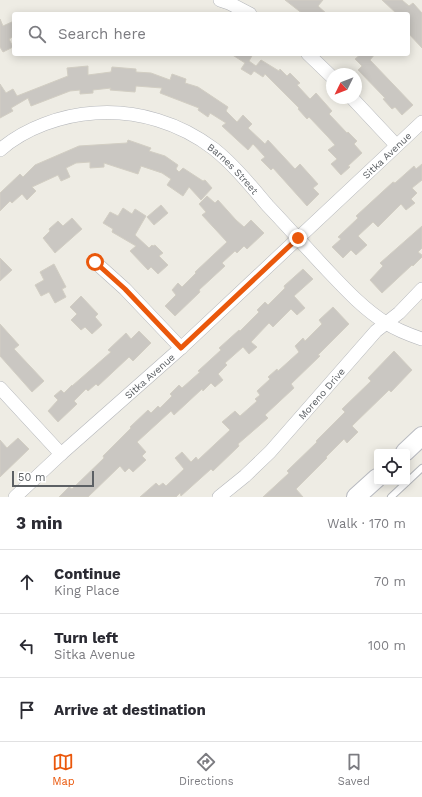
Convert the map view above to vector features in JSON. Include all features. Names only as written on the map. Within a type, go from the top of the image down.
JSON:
[{"type":"main road","points":[[408,449],[422,436]]},
{"type":"main road","points":[[356,497],[374,481]]},
{"type":"street","points":[[220,0],[246,12]]},
{"type":"street","points":[[310,56],[326,70]]},
{"type":"street","points":[[358,104],[396,145]]},
{"type":"street","name":"Barnes Street","points":[[0,150],[28,131],[54,120],[82,114],[109,112],[137,115],[164,122],[190,133],[213,149],[234,168],[348,292],[368,310],[386,323],[403,332],[422,339]]},
{"type":"street","name":"Sitka Avenue","points":[[15,497],[61,454],[181,348],[422,122]]},
{"type":"street","points":[[95,262],[125,289],[181,348]]},
{"type":"street","name":"Moreno Drive","points":[[219,497],[245,476],[270,452],[376,331],[399,312],[422,289]]},
{"type":"street","points":[[0,388],[61,454]]},
{"type":"lane","points":[[410,479],[422,468]]},
{"type":"lane","points":[[391,497],[404,485]]},
{"type":"building","points":[[285,0],[323,0],[318,6],[325,12],[300,12]]},
{"type":"building","points":[[382,0],[402,0],[409,6],[413,3],[422,13],[422,48],[410,35],[410,12],[395,12]]},
{"type":"building","points":[[0,19],[3,26],[12,22],[12,37],[9,39],[12,48],[3,52],[0,47]]},
{"type":"building","points":[[234,56],[252,56],[249,61],[256,66],[261,60],[279,71],[280,69],[287,76],[290,73],[300,83],[297,85],[310,99],[316,93],[332,111],[329,114],[357,141],[354,144],[362,153],[348,166],[350,167],[341,175],[331,164],[337,159],[328,150],[335,145],[309,117],[307,119],[298,109],[299,108],[265,74],[263,77],[254,71],[251,75],[241,69],[245,63]]},
{"type":"building","points":[[359,56],[373,56],[370,60],[413,105],[402,115],[395,107],[392,109],[383,99],[385,98],[362,74],[362,68],[360,68],[362,66],[355,59]]},
{"type":"building","points":[[88,66],[88,75],[111,72],[112,67],[136,69],[136,72],[151,73],[170,80],[172,74],[186,79],[185,83],[198,87],[228,107],[226,111],[237,122],[243,115],[252,124],[248,128],[265,144],[268,140],[295,169],[300,164],[318,184],[313,188],[319,194],[307,206],[273,168],[271,170],[261,160],[265,157],[253,144],[248,150],[222,126],[226,123],[210,113],[208,117],[198,110],[199,108],[160,93],[162,88],[136,86],[135,92],[110,90],[111,88],[93,90],[93,93],[80,94],[80,90],[70,91],[31,106],[28,98],[11,108],[13,111],[0,118],[0,84],[6,93],[13,89],[17,96],[68,76],[67,68]]},
{"type":"building","points":[[128,140],[151,148],[149,151],[165,156],[178,165],[176,169],[179,172],[183,168],[203,181],[205,180],[212,188],[201,200],[189,187],[183,196],[167,185],[171,179],[162,173],[141,166],[138,174],[104,163],[104,167],[90,168],[90,162],[76,163],[66,168],[70,177],[61,181],[58,175],[32,187],[36,191],[27,200],[22,194],[12,203],[10,201],[0,211],[0,193],[20,174],[23,177],[35,165],[79,146],[127,143]]},
{"type":"building","points":[[422,164],[422,180],[412,188],[417,193],[411,199],[415,203],[406,210],[401,204],[378,227],[373,222],[358,236],[367,245],[356,255],[351,250],[343,258],[332,247],[341,239],[338,237],[358,218],[356,216],[393,182],[395,183],[414,166],[416,169]]},
{"type":"building","points":[[207,196],[215,203],[218,200],[244,227],[251,220],[264,233],[247,249],[244,246],[237,253],[235,251],[222,263],[225,266],[199,290],[200,292],[175,316],[165,306],[176,295],[172,290],[178,283],[182,287],[196,273],[195,272],[227,242],[202,215],[206,212],[199,204]]},
{"type":"building","points":[[161,205],[168,213],[154,225],[147,217]]},
{"type":"building","points":[[123,208],[132,214],[135,209],[146,216],[135,235],[149,248],[152,245],[155,245],[163,253],[159,256],[168,265],[158,274],[151,267],[148,270],[130,251],[136,246],[112,232],[113,229],[103,223],[110,212],[118,216]]},
{"type":"building","points":[[72,218],[82,229],[55,253],[43,238],[50,231],[49,229],[58,221],[63,226]]},
{"type":"building","points":[[422,226],[422,248],[418,252],[422,255],[422,257],[382,293],[370,280],[383,266],[380,263]]},
{"type":"building","points":[[0,258],[12,270],[0,281]]},
{"type":"building","points":[[54,264],[66,287],[62,289],[66,297],[55,303],[49,292],[41,296],[35,285],[44,280],[40,272]]},
{"type":"building","points":[[303,269],[313,279],[294,296],[305,308],[297,315],[291,309],[273,327],[269,323],[251,342],[257,347],[249,354],[243,347],[225,363],[227,365],[218,374],[223,380],[215,387],[211,383],[203,391],[202,389],[174,415],[171,411],[137,442],[146,452],[142,456],[146,460],[133,472],[129,468],[125,472],[120,466],[88,497],[59,497],[69,487],[72,489],[104,458],[103,456],[148,410],[151,413],[158,406],[160,408],[172,396],[170,394],[179,385],[182,388],[200,372],[198,371],[221,350],[219,348],[239,330],[240,331],[259,312],[257,310],[265,302],[268,305],[285,288],[284,286]]},
{"type":"building","points":[[81,296],[98,314],[95,317],[102,325],[92,334],[85,327],[81,330],[71,320],[77,314],[70,307]]},
{"type":"building","points":[[333,307],[349,324],[318,355],[320,356],[291,384],[294,388],[265,415],[268,418],[238,444],[239,446],[213,471],[211,469],[181,496],[180,493],[176,497],[140,497],[156,483],[159,486],[163,483],[166,486],[184,469],[175,458],[182,452],[191,462],[196,457],[198,460],[230,430],[222,422],[235,411],[240,416],[257,401],[255,399],[260,395],[257,391],[270,379],[268,377],[277,369],[278,371],[299,352],[295,346],[303,338],[305,341],[322,324],[319,320]]},
{"type":"building","points":[[0,324],[19,345],[14,349],[44,381],[32,392],[0,356]]},
{"type":"building","points":[[139,331],[151,343],[133,361],[129,357],[98,386],[96,384],[88,391],[86,389],[74,401],[77,404],[58,422],[48,411],[58,400],[54,396],[61,390],[64,393],[111,352],[108,350],[126,333],[131,339]]},
{"type":"building","points":[[394,351],[412,370],[391,392],[389,390],[352,426],[358,432],[347,443],[344,439],[296,489],[303,497],[263,497],[289,473],[287,471],[345,412],[342,409],[371,381],[368,378]]},
{"type":"building","points":[[18,438],[29,449],[0,477],[0,440],[7,448]]},
{"type":"route","points":[[95,262],[125,289],[181,348],[298,238]]}]
